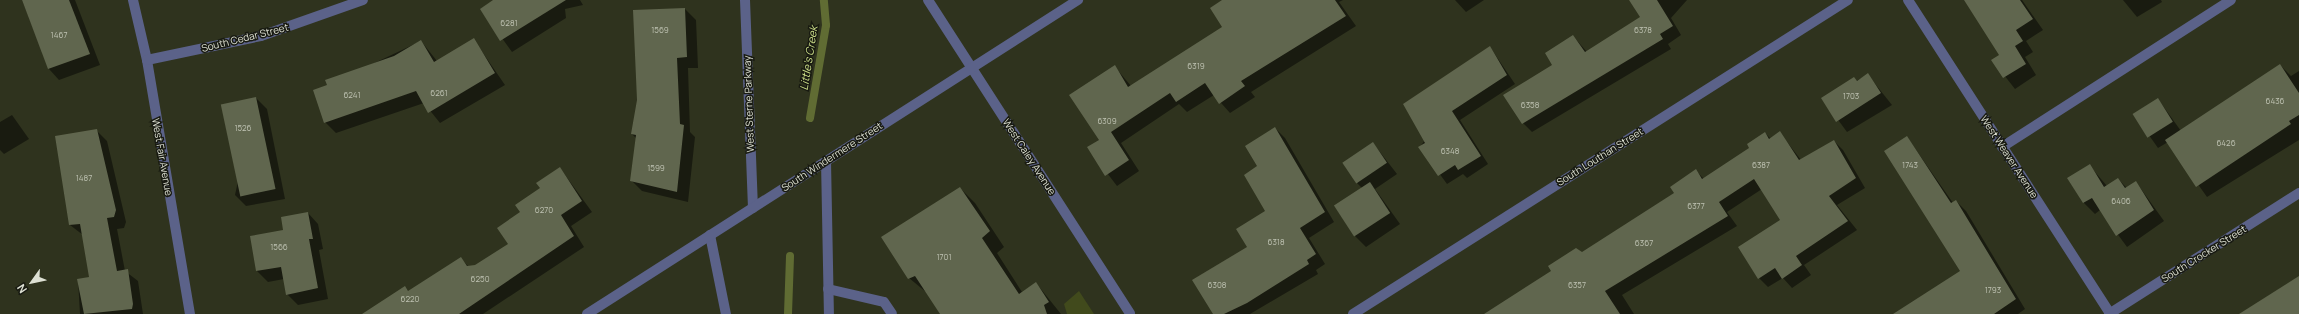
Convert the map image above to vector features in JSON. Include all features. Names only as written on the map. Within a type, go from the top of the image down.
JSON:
[{"type":"street","name":"West Fair Avenue","points":[[133,0],[147,60],[190,314]]},
{"type":"street","name":"South Cedar Street","points":[[147,60],[261,36],[363,0]]},
{"type":"street","name":"West Sterne Parkway","points":[[745,0],[753,208]]},
{"type":"street","name":"West Caley Avenue","points":[[928,0],[1130,314]]},
{"type":"street","name":"South Windermere Street","points":[[587,314],[1078,0]]},
{"type":"street","name":"South Louthan Street","points":[[1353,314],[1848,0]]},
{"type":"street","name":"West Weaver Avenue","points":[[1908,0],[2110,314]]},
{"type":"street","points":[[2002,147],[2231,0]]},
{"type":"street","points":[[826,161],[828,314]]},
{"type":"street","name":"South Crocker Street","points":[[2110,314],[2299,193]]},
{"type":"street","points":[[710,235],[726,314]]},
{"type":"street","points":[[828,289],[884,302],[892,314]]},
{"type":"green space","points":[[1079,291],[1094,314],[1067,314],[1064,304]]},
{"type":"building","points":[[22,0],[69,0],[90,54],[48,69]]},
{"type":"building","points":[[493,0],[566,0],[500,41],[480,9]]},
{"type":"building","points":[[1222,0],[1335,0],[1346,16],[1241,81],[1245,86],[1219,104],[1205,83],[1176,102],[1170,93],[1111,132],[1129,160],[1105,176],[1087,147],[1099,140],[1069,95],[1115,65],[1128,87],[1222,27],[1210,8]]},
{"type":"building","points":[[1629,0],[1657,0],[1673,26],[1660,34],[1663,39],[1522,124],[1503,95],[1552,65],[1545,53],[1573,35],[1585,52],[1640,17]]},
{"type":"building","points":[[1964,0],[2020,0],[2033,19],[2016,30],[2023,41],[2015,46],[2026,64],[2003,78],[1991,60],[1999,55]]},
{"type":"building","points":[[685,8],[687,57],[677,58],[680,124],[684,125],[677,192],[630,181],[636,135],[631,134],[637,100],[633,10]]},
{"type":"building","points":[[474,38],[495,73],[428,113],[416,91],[324,123],[313,90],[327,85],[325,80],[394,56],[421,40],[434,62]]},
{"type":"building","points":[[1490,46],[1507,75],[1452,111],[1481,156],[1458,170],[1455,165],[1438,176],[1418,147],[1425,143],[1403,104]]},
{"type":"building","points":[[2280,64],[2299,93],[2299,115],[2289,121],[2291,124],[2196,187],[2165,140]]},
{"type":"building","points":[[1868,73],[1881,93],[1836,122],[1821,98],[1854,77],[1857,81]]},
{"type":"building","points":[[256,97],[276,189],[240,196],[221,104]]},
{"type":"building","points":[[2158,98],[2173,122],[2147,138],[2133,114]]},
{"type":"building","points":[[1275,127],[1325,212],[1300,228],[1316,254],[1307,260],[1309,264],[1247,303],[1224,314],[1213,314],[1192,280],[1247,247],[1236,229],[1265,211],[1244,175],[1257,166],[1245,146]]},
{"type":"building","points":[[97,129],[116,210],[114,217],[107,218],[117,271],[128,269],[133,304],[132,309],[84,314],[77,279],[89,277],[80,224],[69,225],[55,136]]},
{"type":"building","points":[[1780,131],[1799,160],[1834,140],[1856,178],[1829,196],[1848,221],[1796,256],[1802,265],[1782,279],[1775,268],[1758,279],[1738,247],[1780,220],[1754,179],[1719,202],[1728,216],[1605,291],[1620,314],[1484,314],[1551,271],[1548,266],[1576,248],[1582,252],[1674,193],[1670,187],[1696,169],[1702,179],[1749,148],[1747,144],[1765,132],[1769,139]]},
{"type":"building","points":[[1907,136],[1951,203],[1956,200],[2016,299],[1994,314],[1893,314],[1960,271],[1884,151]]},
{"type":"building","points":[[1373,142],[1387,163],[1356,183],[1342,163]]},
{"type":"building","points":[[2090,164],[2104,187],[2118,178],[2125,188],[2136,181],[2154,210],[2116,236],[2092,198],[2083,203],[2067,178]]},
{"type":"building","points":[[560,167],[582,201],[561,215],[574,236],[459,314],[362,314],[405,286],[408,291],[461,257],[467,266],[475,265],[508,244],[497,228],[520,212],[515,205],[540,188],[536,183]]},
{"type":"building","points":[[1370,182],[1390,213],[1354,236],[1334,205]]},
{"type":"building","points":[[960,187],[990,231],[982,238],[1019,294],[1036,282],[1049,302],[1044,305],[1047,314],[940,314],[915,276],[908,279],[881,237]]},
{"type":"building","points":[[308,212],[313,239],[309,239],[318,288],[286,295],[281,267],[256,271],[250,236],[283,230],[281,217]]},
{"type":"building","points":[[2299,276],[2299,314],[2239,314]]},
{"type":"waterway","name":"Little's Creek","points":[[810,118],[826,25],[824,0]]},
{"type":"waterway","name":"Little's Creek","points":[[788,314],[790,256]]}]
